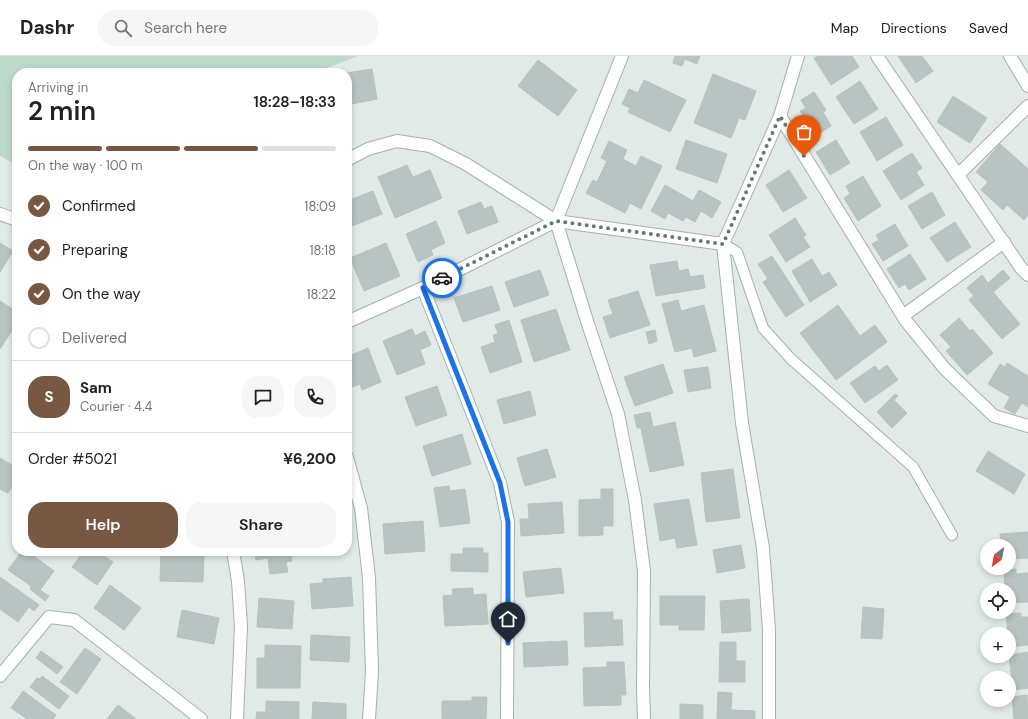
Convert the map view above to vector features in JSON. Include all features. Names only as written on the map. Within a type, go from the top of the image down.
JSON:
[{"type":"street","points":[[622,56],[556,221],[618,414],[636,500],[644,571],[644,719]]},
{"type":"street","points":[[769,719],[769,630],[763,548],[742,423],[723,244],[780,116],[798,56]]},
{"type":"street","points":[[877,56],[1021,268],[1028,275]]},
{"type":"street","points":[[1010,56],[1028,86]]},
{"type":"street","points":[[958,175],[1028,106]]},
{"type":"street","points":[[780,116],[903,316],[945,369],[994,416],[1028,426]]},
{"type":"street","points":[[352,157],[368,149],[397,141],[430,146],[466,164],[556,221],[723,244]]},
{"type":"street","points":[[0,214],[12,218]]},
{"type":"street","points":[[352,320],[423,288],[556,221]]},
{"type":"street","points":[[903,316],[1004,242]]},
{"type":"street","points":[[423,288],[500,483],[508,522],[507,719]]},
{"type":"street","points":[[352,475],[361,508],[369,578],[372,671],[369,719]]},
{"type":"street","points":[[234,556],[238,581],[241,626],[237,719]]},
{"type":"street","points":[[0,676],[49,616],[74,620],[202,719]]},
{"type":"lane","points":[[723,244],[737,252],[763,328],[791,359],[913,467],[952,535]]},
{"type":"green space","points":[[0,56],[358,56],[326,68],[12,68],[12,162],[0,156]]},
{"type":"building","points":[[675,56],[700,56],[697,64],[685,59],[682,66],[673,63]]},
{"type":"building","points":[[818,56],[852,56],[859,67],[831,85],[814,58]]},
{"type":"building","points":[[898,56],[922,56],[933,71],[916,83]]},
{"type":"building","points":[[538,60],[577,90],[558,116],[518,86]]},
{"type":"building","points":[[372,69],[377,99],[352,104],[352,72]]},
{"type":"building","points":[[713,74],[756,91],[745,120],[739,118],[731,138],[694,123]]},
{"type":"building","points":[[644,80],[686,100],[670,132],[628,112],[630,108],[622,104],[629,89],[638,93]]},
{"type":"building","points":[[860,81],[878,109],[854,124],[836,97]]},
{"type":"building","points":[[814,92],[826,110],[823,112],[831,126],[806,142],[794,123],[804,117],[800,111],[806,108],[801,100]]},
{"type":"building","points":[[953,96],[987,118],[970,143],[937,122]]},
{"type":"building","points":[[886,117],[903,145],[877,161],[860,132]]},
{"type":"building","points":[[686,140],[727,154],[717,183],[676,169]]},
{"type":"building","points":[[836,140],[850,163],[830,175],[816,152]]},
{"type":"building","points":[[609,141],[627,150],[623,159],[636,166],[641,156],[662,166],[641,209],[630,203],[625,213],[586,193],[593,180],[597,182],[607,161],[601,158]]},
{"type":"building","points":[[1000,144],[1028,169],[1028,215],[1024,220],[1007,205],[1003,210],[981,190],[988,182],[976,172]]},
{"type":"building","points":[[912,153],[922,168],[916,172],[924,185],[901,200],[883,171]]},
{"type":"building","points":[[407,165],[413,177],[430,170],[442,198],[395,218],[378,177]]},
{"type":"building","points":[[789,170],[807,198],[783,212],[766,185]]},
{"type":"building","points":[[863,176],[881,206],[858,221],[844,198],[850,194],[846,186]]},
{"type":"building","points":[[665,185],[693,201],[699,190],[721,202],[712,218],[701,211],[695,222],[686,217],[683,221],[668,213],[665,219],[651,211]]},
{"type":"building","points":[[373,191],[382,214],[352,226],[352,199]]},
{"type":"building","points":[[932,192],[945,215],[922,229],[908,206]]},
{"type":"building","points":[[481,202],[484,209],[492,206],[498,222],[467,234],[458,211]]},
{"type":"building","points":[[795,218],[806,235],[803,237],[810,247],[786,262],[769,235]]},
{"type":"building","points":[[436,221],[445,243],[431,250],[433,255],[418,262],[406,234]]},
{"type":"building","points":[[955,222],[971,247],[947,262],[930,238]]},
{"type":"building","points":[[895,224],[908,246],[883,261],[872,244],[879,240],[876,235]]},
{"type":"building","points":[[0,243],[12,250],[12,253],[0,272]]},
{"type":"building","points":[[386,243],[400,276],[364,291],[352,263],[352,257]]},
{"type":"building","points":[[910,254],[926,279],[909,290],[905,284],[899,288],[887,269]]},
{"type":"building","points":[[772,256],[804,305],[786,317],[763,282],[768,279],[758,264]]},
{"type":"building","points":[[812,259],[822,276],[829,272],[837,285],[810,302],[792,271]]},
{"type":"building","points":[[677,261],[679,271],[688,269],[690,277],[703,275],[705,288],[656,296],[650,265]]},
{"type":"building","points":[[540,270],[549,295],[514,307],[505,282]]},
{"type":"building","points":[[1003,270],[1010,278],[993,292],[1020,324],[1002,339],[969,300],[974,296],[967,288],[982,275],[988,283]]},
{"type":"building","points":[[492,286],[500,310],[463,322],[454,298]]},
{"type":"building","points":[[638,291],[650,325],[610,338],[603,317],[613,314],[608,300]]},
{"type":"building","points":[[678,300],[681,311],[704,305],[716,351],[694,357],[692,348],[675,352],[662,304]]},
{"type":"building","points":[[0,301],[12,309],[12,331],[0,349]]},
{"type":"building","points":[[838,305],[860,336],[875,325],[887,342],[836,380],[800,333]]},
{"type":"building","points":[[556,309],[570,350],[534,362],[521,320]]},
{"type":"building","points":[[959,318],[970,331],[972,329],[993,353],[967,375],[946,351],[951,347],[940,335]]},
{"type":"building","points":[[509,320],[522,362],[490,373],[481,347],[495,342],[493,335],[498,334],[495,325]]},
{"type":"building","points":[[412,329],[415,336],[425,331],[431,345],[420,350],[425,364],[397,375],[383,341]]},
{"type":"building","points":[[655,330],[657,341],[649,344],[646,332]]},
{"type":"building","points":[[368,348],[381,382],[362,390],[360,384],[352,387],[352,355]]},
{"type":"building","points":[[1007,363],[1028,376],[1028,407],[1022,403],[1015,414],[1004,408],[1010,397],[988,384],[1000,364],[1005,367]]},
{"type":"building","points":[[663,364],[673,393],[635,406],[624,377]]},
{"type":"building","points":[[887,365],[898,380],[865,403],[850,383],[875,366],[879,371]]},
{"type":"building","points":[[708,367],[711,388],[688,392],[684,370]]},
{"type":"building","points":[[437,386],[447,415],[416,426],[405,397]]},
{"type":"building","points":[[530,391],[536,415],[504,424],[497,400]]},
{"type":"building","points":[[895,394],[898,396],[894,400],[907,413],[892,428],[877,412]]},
{"type":"building","points":[[650,412],[653,427],[675,422],[684,465],[650,472],[641,428],[637,428],[634,415]]},
{"type":"building","points":[[462,434],[471,464],[432,476],[423,446]]},
{"type":"building","points":[[547,449],[556,477],[525,486],[517,458]]},
{"type":"building","points":[[988,451],[1025,474],[1014,494],[976,471]]},
{"type":"building","points":[[0,458],[12,465],[12,487],[8,493],[0,489]]},
{"type":"building","points":[[733,469],[740,518],[706,522],[701,473]]},
{"type":"building","points":[[449,486],[450,491],[465,489],[470,523],[440,527],[434,488]]},
{"type":"building","points":[[601,489],[613,489],[613,526],[603,526],[603,535],[579,536],[579,500],[601,499]]},
{"type":"building","points":[[689,499],[697,545],[677,548],[675,538],[660,541],[654,504]]},
{"type":"building","points":[[562,502],[564,533],[521,536],[520,519],[529,519],[528,504]]},
{"type":"building","points":[[423,521],[425,551],[385,554],[383,524]]},
{"type":"building","points":[[1028,532],[1028,558],[1016,559],[1016,539],[1000,539],[1000,534]]},
{"type":"building","points":[[741,545],[745,568],[717,573],[713,550]]},
{"type":"building","points":[[463,548],[483,548],[483,553],[488,553],[488,572],[451,571],[451,554],[463,554]]},
{"type":"building","points":[[18,556],[34,556],[54,571],[40,590],[49,596],[45,601],[30,589],[31,586],[8,570]]},
{"type":"building","points":[[80,556],[104,556],[113,562],[97,585],[72,567]]},
{"type":"building","points":[[161,556],[204,556],[203,582],[160,581]]},
{"type":"building","points":[[255,556],[292,556],[292,561],[286,562],[288,572],[270,574],[268,558],[256,560]]},
{"type":"building","points":[[561,568],[564,593],[526,597],[523,572]]},
{"type":"building","points":[[1028,573],[1028,602],[1016,603],[1016,583],[1005,583],[1004,575]]},
{"type":"building","points":[[0,577],[39,605],[34,611],[29,607],[18,622],[0,609]]},
{"type":"building","points":[[351,577],[353,606],[312,609],[310,584],[323,583],[323,579]]},
{"type":"building","points":[[110,585],[141,608],[124,630],[94,608]]},
{"type":"building","points":[[473,588],[473,595],[486,594],[488,624],[445,626],[443,596],[453,595],[452,589]]},
{"type":"building","points":[[660,596],[705,596],[704,630],[679,630],[679,625],[660,625]]},
{"type":"building","points":[[259,598],[294,601],[292,629],[257,627]]},
{"type":"building","points":[[749,599],[751,631],[722,633],[720,601]]},
{"type":"building","points":[[863,607],[884,609],[882,639],[861,638]]},
{"type":"building","points":[[182,610],[219,618],[214,644],[177,637]]},
{"type":"building","points":[[613,612],[613,620],[622,620],[623,645],[585,647],[584,613]]},
{"type":"building","points":[[1016,613],[1021,613],[1021,617],[1028,617],[1028,645],[1016,646],[1016,627],[1007,627],[1006,619],[1016,619]]},
{"type":"building","points":[[311,635],[350,637],[349,662],[310,660]]},
{"type":"building","points":[[567,641],[568,665],[524,667],[523,643]]},
{"type":"building","points":[[720,642],[736,642],[736,661],[745,661],[745,682],[719,682]]},
{"type":"building","points":[[265,645],[301,646],[300,688],[257,688],[257,658],[265,658]]},
{"type":"building","points":[[85,648],[101,659],[77,694],[60,682]]},
{"type":"building","points":[[41,651],[63,667],[57,674],[36,658]]},
{"type":"building","points":[[1028,652],[1028,688],[1016,690],[1016,671],[1011,671],[1010,663],[1016,663],[1016,654]]},
{"type":"building","points":[[607,662],[624,662],[626,695],[621,695],[621,705],[584,706],[583,668],[607,667]]},
{"type":"building","points":[[42,676],[69,696],[59,709],[30,687],[37,678],[40,679]]},
{"type":"building","points":[[23,691],[56,715],[53,719],[27,719],[11,708]]},
{"type":"building","points":[[718,692],[732,693],[731,710],[755,711],[755,719],[717,719]]},
{"type":"building","points":[[1027,695],[1028,719],[1014,719],[1013,707],[1016,707],[1016,696]]},
{"type":"building","points":[[472,697],[487,697],[486,719],[442,719],[442,701],[472,701]]},
{"type":"building","points":[[266,701],[299,702],[299,719],[256,719],[257,712],[266,712]]},
{"type":"building","points":[[313,702],[346,704],[346,719],[312,719]]},
{"type":"building","points":[[680,704],[703,705],[703,719],[680,719]]},
{"type":"building","points":[[118,705],[136,719],[107,719]]},
{"type":"way so far","points":[[442,278],[556,221],[723,244],[780,116],[804,156]]},
{"type":"route","points":[[442,278],[423,288],[500,483],[508,522],[508,643]]}]
